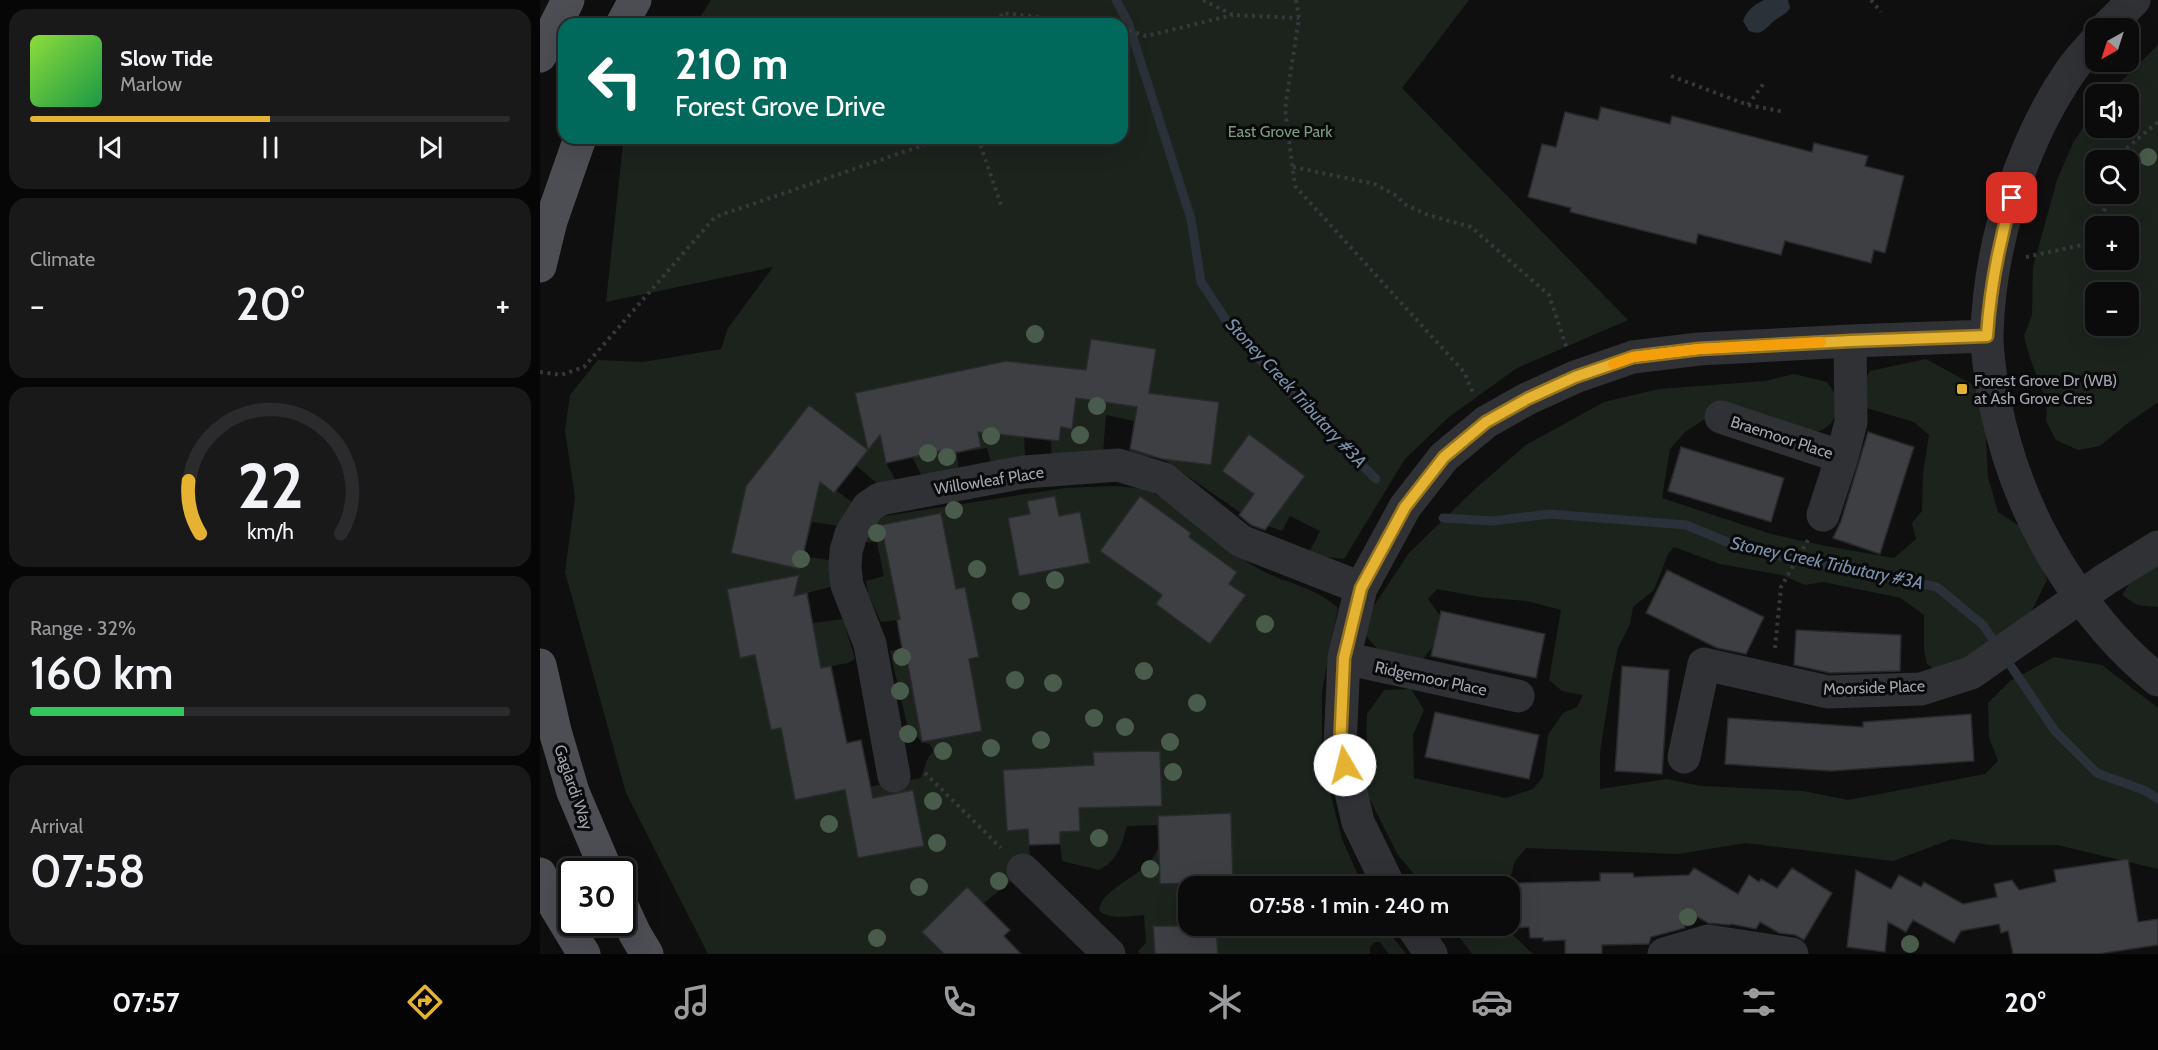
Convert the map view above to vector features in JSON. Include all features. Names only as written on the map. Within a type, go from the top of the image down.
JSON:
[{"type":"main road","points":[[559,18],[568,0]]},
{"type":"main road","points":[[625,18],[635,0]]},
{"type":"main road","points":[[540,56],[558,20]]},
{"type":"main road","points":[[540,266],[551,221],[578,144]]},
{"type":"main road","name":"Gaglardi Way","points":[[540,665],[555,731],[573,792],[601,858]]},
{"type":"main road","points":[[540,873],[550,898],[584,954]]},
{"type":"main road","points":[[636,936],[647,954]]},
{"type":"street","points":[[2116,18],[2134,0]]},
{"type":"street","points":[[2085,54],[2072,69],[2038,129],[2017,180],[1999,245],[1989,308],[1987,336],[1989,371],[2003,442],[2021,493],[2049,549],[2079,598],[2113,637],[2158,680]]},
{"type":"street","points":[[1384,876],[1358,822],[1340,747],[1344,658],[1361,588],[1405,507],[1444,457],[1486,422],[1527,399],[1584,374],[1633,357],[1699,349],[1987,336]]},
{"type":"street","name":"Braemoor Place","points":[[1823,515],[1851,422],[1851,341]]},
{"type":"street","name":"Braemoor Place","points":[[1721,417],[1842,457]]},
{"type":"street","name":"Willowleaf Place","points":[[894,776],[870,644],[847,585],[845,568],[850,534],[868,507],[880,499],[1024,472],[1118,465],[1164,479],[1241,541],[1361,588]]},
{"type":"street","name":"Moorside Place","points":[[1684,757],[1704,664],[1828,692],[1921,689],[1971,672],[2158,547]]},
{"type":"street","name":"Ridgemoor Place","points":[[1344,658],[1518,696]]},
{"type":"street","points":[[1023,870],[1109,954]]},
{"type":"street","points":[[1419,936],[1431,954]]},
{"type":"street","points":[[1664,954],[1708,941],[1792,954]]},
{"type":"path","points":[[1203,0],[1233,15]]},
{"type":"path","points":[[1296,0],[1299,18],[1285,109],[1295,186],[1464,372],[1486,422]]},
{"type":"path","points":[[1871,0],[1881,12]]},
{"type":"path","points":[[1001,18],[1002,13],[1047,18]]},
{"type":"path","points":[[1128,30],[1146,36],[1233,15],[1299,18]]},
{"type":"path","points":[[1671,76],[1748,105],[1785,112]]},
{"type":"path","points":[[1748,105],[1764,83]]},
{"type":"path","points":[[2125,150],[2158,122]]},
{"type":"path","points":[[540,372],[561,375],[584,367],[715,217],[927,144]]},
{"type":"path","points":[[980,144],[1001,205]]},
{"type":"path","points":[[1293,167],[1376,184],[1396,196],[1404,204],[1428,215],[1471,227],[1549,295],[1566,347],[1584,374]]},
{"type":"path","points":[[2019,258],[2085,244]]},
{"type":"path","points":[[1772,679],[1781,587],[1804,548]]},
{"type":"path","points":[[894,776],[922,770],[1023,870]]},
{"type":"green space","name":"East Grove Park","points":[[711,0],[1469,0],[1402,88],[1628,320],[1517,368],[1449,417],[1405,459],[1344,559],[1308,555],[1320,531],[1290,516],[1282,531],[1268,526],[1305,476],[1249,434],[1222,471],[1254,494],[1241,513],[1163,459],[1129,454],[1134,421],[1106,415],[1103,453],[1052,462],[1051,440],[1024,437],[1023,462],[991,462],[987,448],[957,453],[959,473],[923,478],[912,457],[886,463],[894,477],[894,482],[879,485],[844,455],[836,490],[853,503],[839,526],[812,522],[804,552],[808,557],[829,560],[834,586],[807,593],[813,623],[843,619],[855,659],[848,663],[804,671],[771,730],[782,728],[795,799],[921,778],[927,760],[933,751],[930,744],[922,742],[908,729],[890,651],[902,649],[897,620],[881,622],[868,594],[866,581],[884,576],[877,542],[863,542],[873,522],[885,516],[1065,488],[1115,486],[1146,489],[1162,498],[1252,565],[1319,594],[1338,608],[1322,691],[1322,737],[1327,780],[1342,839],[1359,876],[1178,876],[1178,936],[1392,936],[1406,954],[1389,954],[1380,942],[1375,942],[1370,947],[1370,954],[1140,954],[1138,951],[1146,943],[1144,915],[1109,916],[1099,911],[1107,895],[1135,875],[1152,859],[1159,847],[1157,825],[1127,826],[1121,846],[1114,857],[1099,870],[1062,861],[1060,844],[1029,845],[1030,856],[1012,880],[983,904],[922,932],[943,954],[708,954],[626,793],[565,572],[575,498],[565,430],[570,395],[598,360],[643,362],[721,349],[728,328],[773,267],[606,302],[623,144],[1128,144],[1128,18],[700,18]]},
{"type":"green space","points":[[2158,45],[2158,402],[2100,446],[2078,450],[2056,440],[2046,421],[2047,403],[2024,336],[2032,315],[2033,267],[2057,180],[2073,143],[2085,124],[2085,138],[2139,138],[2139,84],[2118,84],[2130,72],[2139,72],[2139,64]]},
{"type":"green space","points":[[1926,359],[1979,388],[1984,399],[1988,477],[1998,512],[2030,533],[2047,580],[2030,614],[1959,686],[1927,664],[1924,650],[1924,615],[1901,598],[1823,582],[1805,585],[1782,575],[1720,564],[1674,547],[1668,554],[1654,590],[1633,607],[1630,624],[1618,648],[1600,752],[1600,789],[1667,779],[1701,786],[1803,791],[1848,800],[1985,774],[1998,761],[1989,737],[1988,703],[2010,681],[2054,657],[2102,665],[2158,708],[2158,869],[2057,845],[1989,845],[1952,839],[1893,861],[1746,843],[1678,854],[1526,848],[1515,861],[1511,876],[1416,876],[1398,855],[1365,790],[1367,714],[1384,690],[1411,689],[1424,710],[1413,735],[1414,778],[1506,798],[1533,789],[1543,777],[1548,735],[1563,713],[1577,707],[1583,695],[1562,691],[1549,680],[1561,610],[1527,601],[1480,597],[1437,589],[1428,599],[1443,620],[1439,639],[1422,660],[1382,654],[1366,636],[1367,616],[1409,553],[1476,488],[1526,445],[1604,402],[1659,389],[1765,381],[1794,374],[1827,382],[1840,401],[1834,419],[1827,427],[1809,434],[1720,409],[1685,432],[1670,449],[1662,498],[1771,534],[1894,558],[1916,539],[1912,523],[1922,511],[1923,473],[1929,435],[1914,422],[1863,407],[1857,393],[1870,371]]},
{"type":"green space","points":[[2158,565],[2158,607],[2137,605],[2122,595],[2130,583]]},
{"type":"green space","points":[[1458,936],[1514,936],[1533,954],[1472,954]]},
{"type":"shaded area","points":[[1764,0],[1788,0],[1790,8],[1763,31],[1757,33],[1749,31],[1743,21],[1744,17],[1751,8]]},
{"type":"building","points":[[1601,107],[1670,124],[1672,116],[1812,152],[1814,143],[1868,156],[1865,166],[1904,176],[1885,253],[1874,250],[1871,263],[1785,241],[1781,255],[1698,234],[1696,244],[1570,212],[1571,208],[1528,197],[1542,144],[1556,147],[1565,112],[1598,120]]},
{"type":"building","points":[[1091,339],[1156,349],[1149,393],[1219,402],[1211,465],[1162,459],[1130,449],[1137,407],[1076,398],[1072,429],[1061,427],[1059,441],[978,432],[981,447],[946,455],[945,450],[886,463],[880,435],[834,493],[820,482],[800,569],[731,553],[746,486],[809,405],[868,450],[855,393],[1006,361],[1086,370]]},
{"type":"building","points":[[1868,432],[1914,447],[1880,554],[1833,538],[1841,521]]},
{"type":"building","points":[[1249,434],[1305,476],[1265,530],[1251,525],[1239,515],[1254,494],[1222,471]]},
{"type":"building","points":[[1681,447],[1784,478],[1771,522],[1668,491]]},
{"type":"building","points":[[1055,496],[1059,516],[1080,512],[1090,563],[1019,576],[1008,518],[1030,514],[1027,501]]},
{"type":"building","points":[[1140,496],[1191,533],[1189,537],[1237,572],[1229,584],[1246,595],[1210,644],[1156,604],[1162,595],[1100,551]]},
{"type":"building","points":[[941,513],[956,589],[965,587],[979,657],[969,659],[982,731],[922,742],[905,649],[902,649],[897,620],[900,619],[881,525]]},
{"type":"building","points":[[1667,570],[1764,617],[1746,654],[1717,648],[1646,613]]},
{"type":"building","points":[[799,575],[794,596],[807,593],[821,668],[831,666],[847,743],[861,740],[873,798],[913,790],[924,846],[858,858],[845,790],[795,800],[781,728],[771,730],[755,655],[740,658],[727,589]]},
{"type":"building","points":[[1441,611],[1545,634],[1536,678],[1431,656]]},
{"type":"building","points":[[1796,630],[1901,635],[1900,671],[1830,673],[1794,665]]},
{"type":"building","points":[[1622,666],[1669,670],[1662,774],[1615,771]]},
{"type":"building","points":[[1435,712],[1539,735],[1529,779],[1425,757]]},
{"type":"building","points":[[1971,714],[1974,761],[1831,771],[1725,764],[1728,718],[1863,727],[1863,722]]},
{"type":"building","points":[[1160,751],[1162,806],[1079,808],[1080,831],[1060,832],[1060,844],[1029,845],[1028,829],[1007,831],[1003,770],[1094,765],[1093,752]]},
{"type":"building","points":[[1231,813],[1233,876],[1178,876],[1178,884],[1160,884],[1158,816]]},
{"type":"building","points":[[2128,859],[2138,922],[2158,919],[2158,945],[2098,954],[2013,954],[2008,931],[2001,933],[1999,924],[1961,931],[1954,943],[1913,920],[1906,932],[1888,922],[1885,952],[1847,947],[1856,870],[1891,889],[1899,875],[1921,887],[1924,882],[1963,904],[1997,897],[1994,884],[2012,880],[2019,890],[2056,882],[2054,870]]},
{"type":"building","points":[[1694,868],[1738,894],[1749,875],[1759,882],[1761,879],[1777,888],[1792,868],[1832,893],[1804,940],[1795,935],[1779,933],[1760,922],[1756,929],[1731,924],[1708,923],[1684,909],[1685,928],[1651,937],[1649,944],[1602,945],[1602,954],[1565,954],[1565,940],[1543,941],[1543,938],[1530,938],[1529,927],[1520,928],[1520,883],[1600,881],[1600,873],[1633,873],[1634,877],[1689,875]]},
{"type":"building","points":[[967,887],[1010,930],[1004,936],[1021,954],[944,954],[922,932]]},
{"type":"building","points":[[1153,926],[1178,926],[1178,936],[1217,936],[1218,954],[1155,954]]},
{"type":"waterway","name":"Stoney Creek Tributary #3A","points":[[1116,0],[1126,18]]},
{"type":"waterway","name":"Stoney Creek Tributary #3A","points":[[1128,22],[1191,219],[1201,282],[1234,332],[1376,479]]},
{"type":"waterway","name":"Stoney Creek Tributary #3A","points":[[1443,518],[1492,521],[1550,514],[1686,525],[1744,549],[1937,587],[1983,625],[2055,731],[2097,773],[2146,791],[2158,799]]},
{"type":"slow traffic","points":[[1613,364],[1633,357],[1699,349],[1821,342]]},
{"type":"place","name":"Forest Grove Dr (WB) at Ash Grove Cres","points":[[1962,389]]},
{"type":"route","points":[[1345,765],[1340,747],[1344,658],[1361,588],[1405,507],[1444,457],[1486,422],[1527,399],[1575,377],[1633,357],[1699,349],[1987,336],[1993,278],[2001,234],[2012,198]]}]
